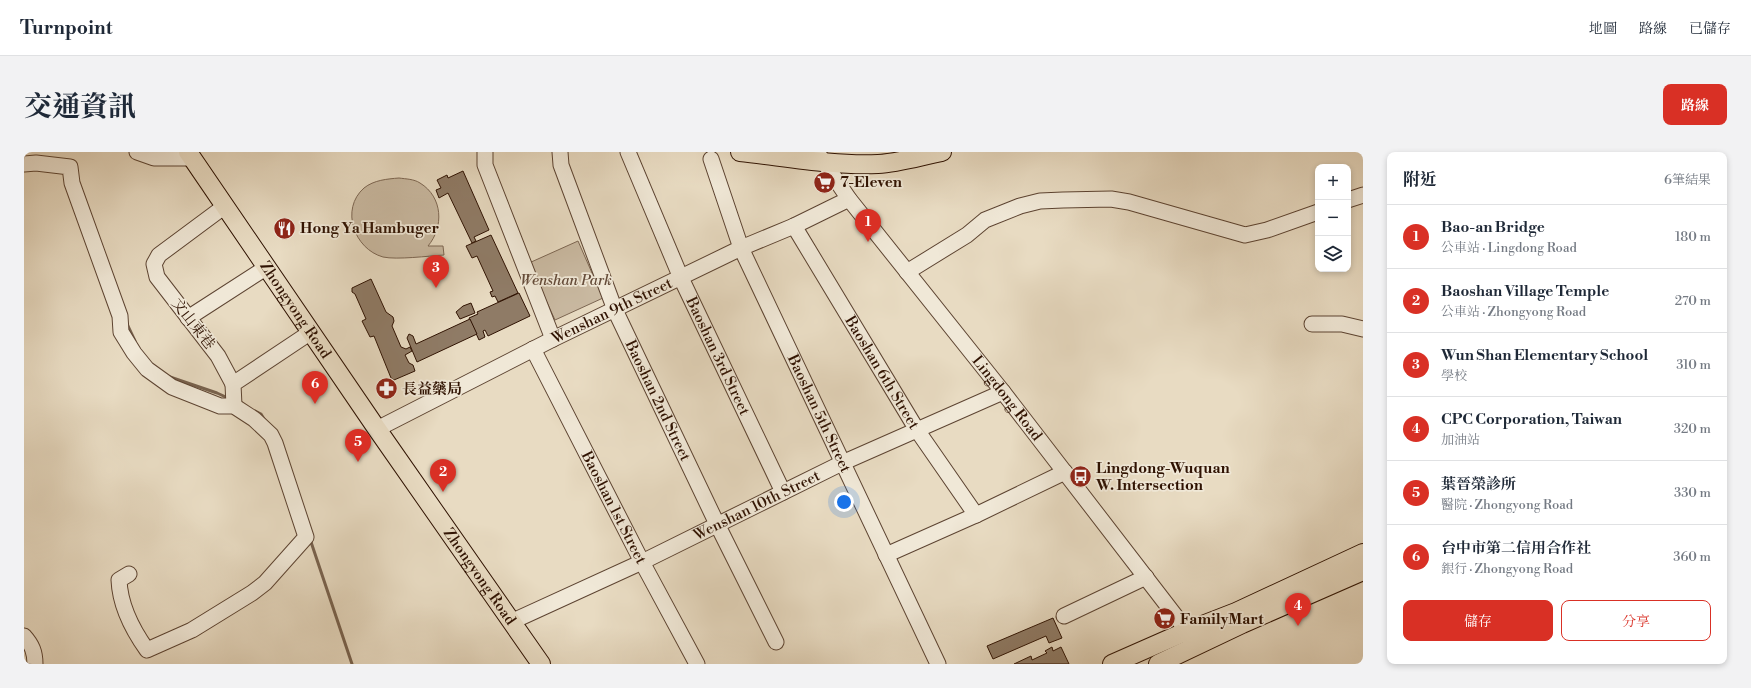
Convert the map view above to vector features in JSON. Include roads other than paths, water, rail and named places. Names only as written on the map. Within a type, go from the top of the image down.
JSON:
[{"type":"main road","points":[[740,152],[820,157],[880,164],[942,152]]},
{"type":"main road","name":"Zhongyong Road","points":[[190,155],[377,429],[541,664]]},
{"type":"main road","points":[[1158,664],[1191,639],[1236,612],[1363,553]]},
{"type":"main road","points":[[1112,664],[1191,639],[1363,571]]},
{"type":"street","points":[[137,152],[154,158],[190,155]]},
{"type":"street","points":[[485,152],[485,165],[553,339]]},
{"type":"street","name":"Baoshan 2nd Street","points":[[560,152],[561,165],[615,310],[717,524],[776,642]]},
{"type":"street","name":"Baoshan 3rd Street","points":[[628,152],[681,278],[783,492]]},
{"type":"street","name":"Lingdong Road","points":[[820,157],[849,199],[1003,392],[1146,577],[1191,639]]},
{"type":"street","name":"Baoshan 5th Street","points":[[710,160],[741,248],[938,664]]},
{"type":"street","points":[[24,164],[36,163],[70,167],[72,183],[120,316],[121,332],[134,353],[147,369],[172,387],[220,406],[234,406],[254,418],[263,426],[273,439],[306,537],[265,583],[252,593],[192,630],[147,650],[126,613],[120,593],[119,580],[129,574]]},
{"type":"street","points":[[1351,199],[1363,195]]},
{"type":"street","name":"Wenshan 9th Street","points":[[377,429],[553,339],[741,248],[794,226],[849,199]]},
{"type":"street","points":[[907,272],[967,235],[985,220],[999,213],[1040,201],[1111,199],[1129,202],[1233,232],[1249,235],[1281,226],[1315,213]]},
{"type":"street","name":"文山東巷","points":[[225,206],[159,255],[154,264],[157,277],[218,356],[233,384]]},
{"type":"street","name":"Baoshan 6th Street","points":[[794,226],[917,430],[976,515]]},
{"type":"street","points":[[188,318],[267,267]]},
{"type":"street","points":[[1312,324],[1342,324],[1363,329]]},
{"type":"street","points":[[234,406],[233,384],[311,332]]},
{"type":"street","name":"Baoshan 1st Street","points":[[533,350],[642,562],[697,664]]},
{"type":"street","name":"Wenshan 10th Street","points":[[511,622],[642,562],[842,463],[1003,392]]},
{"type":"street","points":[[886,555],[976,515],[1065,472]]},
{"type":"street","points":[[1064,616],[1146,577]]},
{"type":"street","points":[[24,636],[32,646],[35,654],[35,664]]},
{"type":"waterway","points":[[127,324],[135,341]]},
{"type":"waterway","points":[[170,377],[228,398]]},
{"type":"waterway","points":[[255,411],[261,414],[264,419]]},
{"type":"waterway","points":[[310,539],[352,664]]},
{"type":"place","name":"7-Eleven","points":[[825,182]]},
{"type":"place","name":"Hong Ya Hambuger","points":[[284,228]]},
{"type":"place","name":"Bao-an Bridge","points":[[868,242]]},
{"type":"place","name":"Wun Shan Elementary School","points":[[436,288]]},
{"type":"place","name":"長益藥局","points":[[387,389]]},
{"type":"place","name":"台中市第二信用合作社","points":[[315,404]]},
{"type":"place","name":"葉晉榮診所","points":[[358,462]]},
{"type":"place","name":"Lingdong-Wuquan W. Intersection","points":[[1081,477]]},
{"type":"place","name":"Baoshan Village Temple","points":[[443,492]]},
{"type":"place","name":"FamilyMart","points":[[1164,619]]},
{"type":"place","name":"CPC Corporation, Taiwan","points":[[1298,626]]},
{"type":"park label","name":"Wenshan Park","points":[[566,280]]}]
